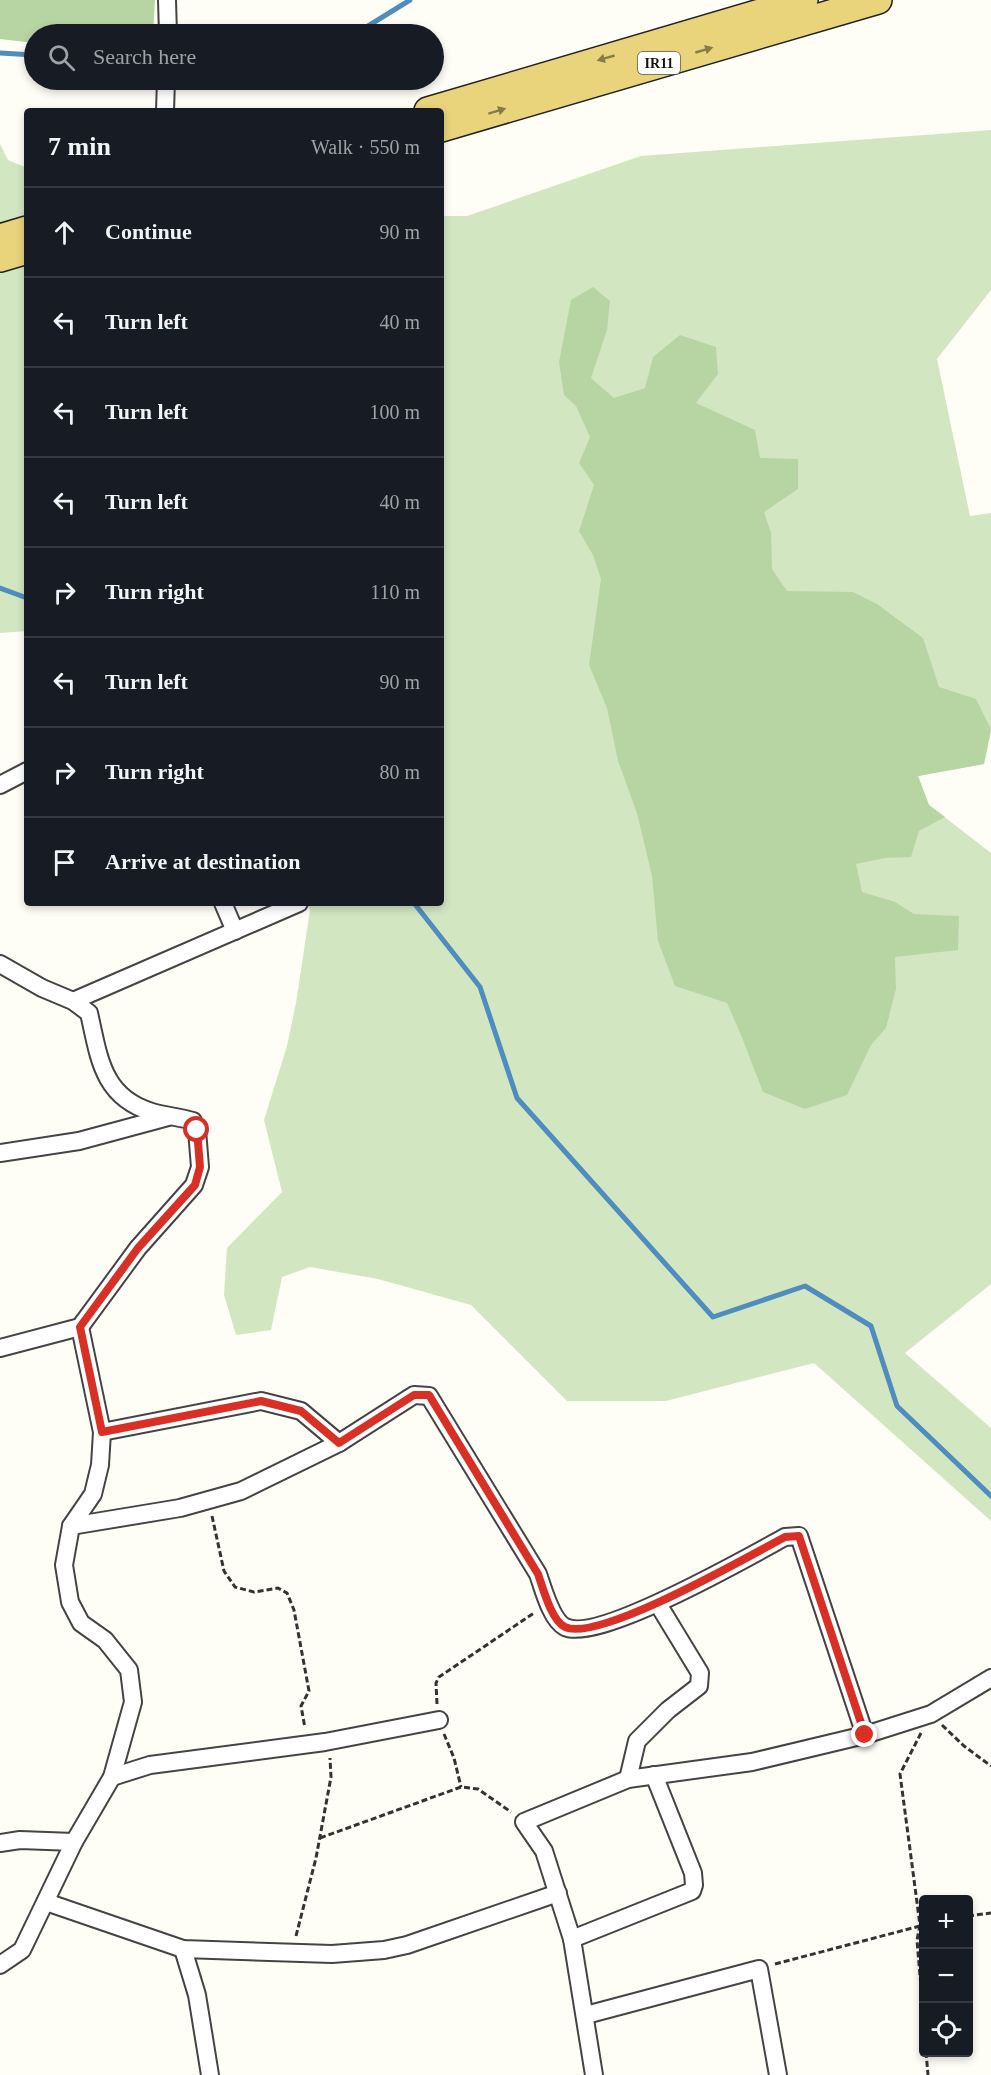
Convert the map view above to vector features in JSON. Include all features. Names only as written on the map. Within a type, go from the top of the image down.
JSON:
[{"type":"main road","name":"IR11","points":[[438,108],[804,0]]},
{"type":"main road","name":"IR11","points":[[444,127],[878,0]]},
{"type":"main road","points":[[0,238],[24,231]]},
{"type":"main road","points":[[0,258],[24,251]]},
{"type":"street","points":[[167,0],[168,24]]},
{"type":"street","points":[[165,108],[166,90]]},
{"type":"street","points":[[0,785],[24,773]]},
{"type":"street","points":[[224,906],[235,931]]},
{"type":"street","points":[[73,1001],[292,906]]},
{"type":"street","points":[[0,964],[42,988],[73,1001],[89,1013],[101,1065],[116,1093],[141,1108],[193,1121],[197,1130],[200,1167],[198,1177],[184,1198],[138,1248],[80,1327],[0,1348]]},
{"type":"street","points":[[0,1153],[79,1141],[172,1116]]},
{"type":"street","points":[[0,1965],[22,1950],[74,1842],[112,1778],[133,1702],[129,1670],[105,1640],[81,1623],[70,1602],[64,1565],[70,1526],[93,1494],[100,1465],[102,1432],[80,1327]]},
{"type":"street","points":[[70,1526],[180,1508],[242,1491],[339,1443],[414,1395],[429,1395],[538,1574],[548,1604],[557,1620],[565,1627],[578,1629],[598,1626],[658,1604],[785,1537],[799,1536],[865,1735]]},
{"type":"street","points":[[102,1432],[261,1401],[301,1411],[339,1443]]},
{"type":"street","points":[[628,1779],[637,1741],[668,1710],[699,1686],[700,1673],[658,1604]]},
{"type":"street","points":[[594,2075],[572,1939],[544,1851],[524,1822],[628,1779],[752,1762],[865,1735],[931,1714],[991,1678]]},
{"type":"street","points":[[112,1778],[150,1765],[325,1742],[439,1720]]},
{"type":"street","points":[[572,1939],[692,1891],[693,1873],[654,1775]]},
{"type":"street","points":[[0,1843],[21,1840],[74,1842]]},
{"type":"street","points":[[46,1902],[183,1949],[332,1954],[384,1950],[441,1934],[558,1893]]},
{"type":"street","points":[[183,1949],[197,1995],[210,2075]]},
{"type":"street","points":[[586,2015],[759,1969],[778,2075]]},
{"type":"path","points":[[208,1500],[224,1571],[235,1587],[254,1592],[278,1588],[287,1593],[294,1610],[309,1691],[301,1706],[308,1744]]},
{"type":"path","points":[[460,1787],[454,1758],[439,1720],[436,1683],[439,1677],[548,1604]]},
{"type":"path","points":[[919,1904],[900,1774],[931,1714],[964,1746],[991,1766]]},
{"type":"path","points":[[292,1953],[320,1838],[331,1778],[331,1760],[325,1742]]},
{"type":"path","points":[[320,1838],[460,1787],[478,1789],[524,1822]]},
{"type":"path","points":[[973,1915],[990,1912]]},
{"type":"path","points":[[759,1969],[919,1926]]},
{"type":"path","points":[[919,1934],[917,1940],[922,2003]]},
{"type":"path","points":[[926,2057],[928,2075]]},
{"type":"green space","points":[[0,0],[155,0],[154,24],[24,24],[24,42],[0,39]]},
{"type":"green space","points":[[991,130],[991,290],[937,359],[970,516],[991,513],[991,732],[984,764],[918,776],[929,805],[991,853],[991,1284],[905,1353],[991,1428],[991,1521],[814,1363],[666,1401],[567,1401],[471,1305],[378,1279],[310,1267],[282,1277],[271,1330],[236,1335],[224,1295],[227,1248],[282,1192],[264,1120],[287,1046],[296,1003],[310,910],[308,906],[444,906],[444,216],[467,216],[641,156]]},
{"type":"green space","points":[[0,144],[8,160],[24,167],[24,631],[0,633]]},
{"type":"green space","points":[[593,287],[610,301],[607,330],[591,378],[614,398],[645,388],[653,357],[680,335],[716,347],[718,374],[696,403],[755,430],[760,458],[798,459],[798,489],[764,512],[771,533],[772,569],[787,591],[853,592],[877,604],[923,638],[939,687],[976,699],[991,729],[984,764],[918,776],[929,805],[945,817],[919,831],[911,857],[885,858],[856,864],[862,892],[895,902],[914,914],[959,916],[958,950],[895,957],[896,989],[886,1028],[871,1045],[847,1095],[805,1109],[763,1092],[727,1003],[675,986],[658,941],[652,876],[637,813],[618,761],[607,708],[589,665],[601,579],[593,555],[579,531],[594,485],[579,463],[590,437],[576,406],[564,395],[559,362],[571,300]]},
{"type":"waterway","points":[[371,24],[410,0]]},
{"type":"waterway","points":[[0,53],[24,54]]},
{"type":"waterway","points":[[0,588],[24,597]]},
{"type":"waterway","points":[[416,906],[480,987],[517,1098],[713,1317],[805,1286],[871,1326],[897,1406],[991,1496]]},
{"type":"route","points":[[197,1130],[200,1167],[195,1185],[138,1248],[80,1327],[102,1432],[261,1401],[301,1411],[339,1443],[414,1395],[429,1395],[538,1574],[548,1604],[557,1620],[565,1627],[578,1629],[598,1626],[658,1604],[785,1537],[799,1536],[865,1735]]}]
